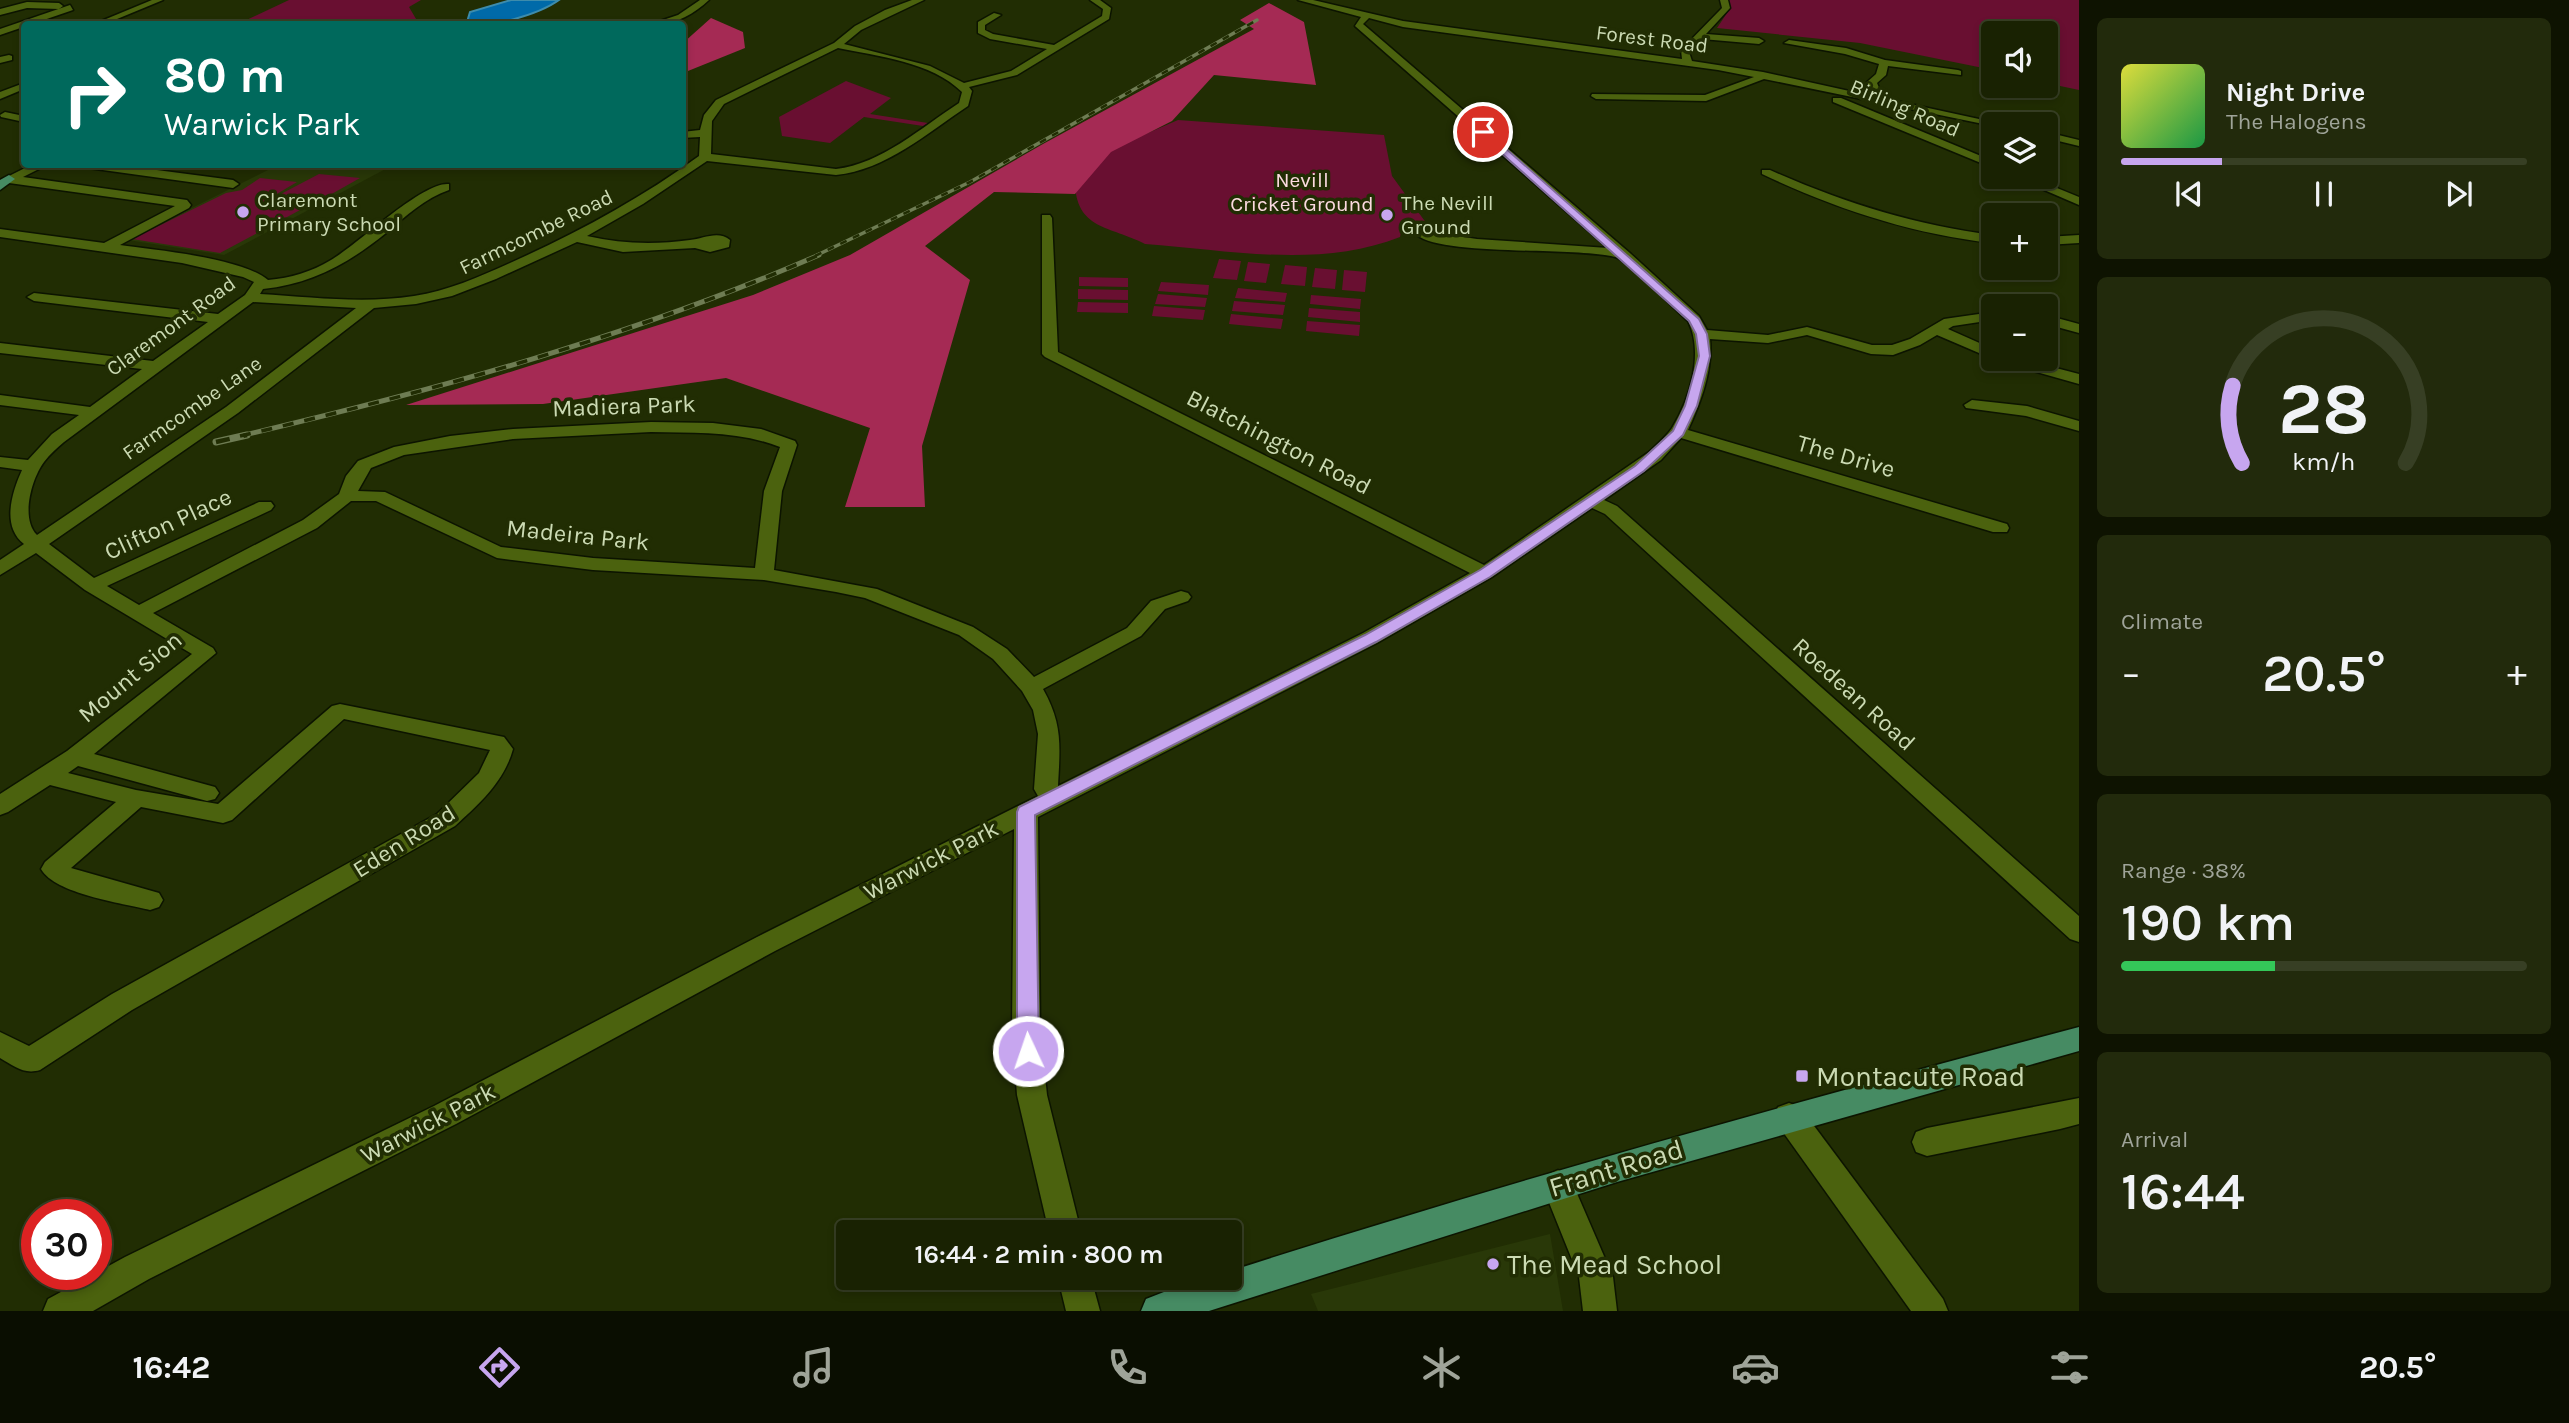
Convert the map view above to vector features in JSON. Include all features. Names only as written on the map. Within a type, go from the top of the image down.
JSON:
[{"type":"main road","name":"Frant Road","points":[[1158,1311],[1558,1185],[1789,1116],[2079,1039]]},
{"type":"street","points":[[106,21],[159,0]]},
{"type":"street","points":[[666,21],[681,17],[705,0]]},
{"type":"street","points":[[920,0],[858,28],[837,45],[720,102],[708,113],[705,123],[705,156],[836,172],[845,181],[861,180],[864,178],[855,170],[891,153],[960,109],[967,97],[963,86]]},
{"type":"street","points":[[837,45],[902,60],[963,86],[1014,72],[1106,17],[1107,8],[1094,0]]},
{"type":"street","name":"Forest Road","points":[[1302,0],[1366,16],[1465,34],[1688,62],[1763,75],[1981,121]]},
{"type":"street","points":[[1688,62],[1684,52],[1726,8],[1724,0]]},
{"type":"street","points":[[0,12],[27,5],[70,8],[32,21]]},
{"type":"street","points":[[997,15],[981,24],[981,31],[990,36],[1056,48]]},
{"type":"street","points":[[1366,16],[1358,24],[1621,253],[1694,319],[1702,334],[1768,339],[1807,331],[1871,349],[1893,350],[1958,320],[1981,317]]},
{"type":"street","points":[[0,32],[21,25]]},
{"type":"street","points":[[1702,36],[1759,41]]},
{"type":"street","points":[[1788,43],[1846,51],[1884,63],[1958,73]]},
{"type":"street","points":[[1866,96],[1875,90],[1872,82],[1881,75],[1884,63]]},
{"type":"street","points":[[1596,96],[1706,98],[1758,80],[1763,75]]},
{"type":"street","points":[[0,82],[21,85]]},
{"type":"street","name":"Birling Road","points":[[1804,84],[1981,160]]},
{"type":"street","points":[[0,96],[21,86]]},
{"type":"street","points":[[5,116],[21,118]]},
{"type":"street","points":[[686,135],[707,133]]},
{"type":"street","points":[[2058,138],[2079,143]]},
{"type":"street","name":"Farmcombe Road","points":[[250,298],[370,304],[402,302],[461,290],[576,238],[655,192],[705,156]]},
{"type":"street","points":[[3,180],[34,168]]},
{"type":"street","points":[[111,168],[233,184]]},
{"type":"street","points":[[1766,172],[1810,192],[1900,222],[1981,237]]},
{"type":"street","points":[[3,180],[183,202],[185,205],[106,247]]},
{"type":"street","points":[[261,285],[295,282],[321,272],[362,246],[430,191],[445,187]]},
{"type":"street","points":[[2050,189],[2079,201]]},
{"type":"street","name":"Blatchington Road","points":[[1046,218],[1050,354],[1485,573]]},
{"type":"street","name":"Claremont Road","points":[[0,233],[106,247],[239,270],[260,278],[261,285],[250,298],[58,438],[33,466],[20,506],[20,527],[37,546]]},
{"type":"street","points":[[1423,235],[1477,243],[1621,253]]},
{"type":"street","points":[[576,238],[623,248],[696,244]]},
{"type":"street","points":[[2058,240],[2079,239]]},
{"type":"street","points":[[34,298],[222,319]]},
{"type":"street","name":"Farmcombe Lane","points":[[0,569],[232,410],[370,304]]},
{"type":"street","points":[[2058,323],[2079,329]]},
{"type":"street","points":[[1934,329],[1981,349]]},
{"type":"street","name":"Warwick Park","points":[[60,1311],[137,1268],[445,1115],[766,944],[1370,638],[1485,573],[1640,468],[1678,432],[1691,406],[1704,356],[1702,334]]},
{"type":"street","points":[[0,348],[155,366]]},
{"type":"street","points":[[2050,371],[2079,379]]},
{"type":"street","points":[[0,400],[92,412]]},
{"type":"street","points":[[1972,405],[2027,411],[2079,426]]},
{"type":"street","name":"Madiera Park","points":[[347,496],[359,469],[369,461],[411,447],[448,440],[659,425],[745,430],[780,436],[789,444],[773,491],[764,574]]},
{"type":"street","name":"The Drive","points":[[1678,432],[2000,527]]},
{"type":"street","points":[[0,461],[33,466]]},
{"type":"street","points":[[137,614],[310,524],[347,496]]},
{"type":"street","name":"Madeira Park","points":[[347,496],[379,496],[497,552],[593,564],[764,574],[870,593],[966,631],[1000,654],[1031,687],[1044,710],[1049,734],[1046,789],[1051,798]]},
{"type":"street","name":"Roedean Road","points":[[1590,500],[1612,510],[2079,932]]},
{"type":"street","name":"Clifton Place","points":[[92,586],[265,506]]},
{"type":"street","name":"Mount Sion","points":[[5,796],[48,775],[75,757],[206,653],[92,586],[37,546]]},
{"type":"street","points":[[1031,687],[1134,632],[1158,605],[1181,597]]},
{"type":"street","name":"Eden Road","points":[[0,1044],[30,1061],[134,995],[446,820],[482,785],[501,758],[502,749],[496,742],[340,711],[223,814],[136,798],[48,775]]},
{"type":"street","points":[[75,757],[207,793]]},
{"type":"street","points":[[136,798],[54,869],[68,879],[150,900]]},
{"type":"street","points":[[1026,812],[1026,1029],[1032,1095],[1062,1220]]},
{"type":"street","points":[[1927,1142],[1988,1129],[2034,1124],[2079,1111]]},
{"type":"street","points":[[1789,1116],[1931,1311]]},
{"type":"street","points":[[1558,1185],[1596,1277],[1600,1311]]},
{"type":"street","points":[[1078,1290],[1083,1311]]},
{"type":"shaded area","points":[[1269,3],[1304,22],[1316,85],[1214,75],[1172,121],[1111,152],[1075,194],[994,192],[925,246],[970,280],[922,446],[925,507],[845,507],[870,428],[726,378],[543,404],[406,405],[753,295],[850,255],[1043,144],[1254,29],[1240,20]]},
{"type":"shaded area","points":[[711,18],[743,32],[745,48],[686,72],[686,40]]},
{"type":"shaded area","name":"Claremont Primary School","points":[[272,168],[387,168],[224,255],[128,240]]},
{"type":"shaded area","name":"The Mead School","points":[[1550,1234],[1563,1311],[1318,1311],[1311,1294]]},
{"type":"green space","points":[[289,0],[421,0],[409,7],[417,21],[244,21]]},
{"type":"green space","points":[[1729,0],[2079,0],[2079,90],[2058,86],[2058,21],[1981,21],[1981,68],[1860,43],[1717,28],[1729,10]]},
{"type":"green space","points":[[846,81],[891,98],[870,114],[928,123],[923,126],[864,117],[830,143],[782,136],[779,117]]},
{"type":"green space","name":"Nevill Cricket Ground","points":[[1178,120],[1384,135],[1392,176],[1432,231],[1401,232],[1400,237],[1369,247],[1338,252],[1274,255],[1145,244],[1088,218],[1081,209],[1075,181],[1104,152]]},
{"type":"green space","points":[[319,174],[360,178],[321,200],[279,195]]},
{"type":"green space","name":"Claremont Primary School","points":[[260,178],[297,182],[270,198],[315,202],[220,253],[132,239],[226,193],[242,190]]},
{"type":"green space","points":[[1219,259],[1241,261],[1237,280],[1213,278]]},
{"type":"green space","points":[[1248,262],[1270,264],[1266,283],[1244,281]]},
{"type":"green space","points":[[1285,265],[1307,267],[1305,286],[1281,284]]},
{"type":"green space","points":[[1315,268],[1337,270],[1335,289],[1312,287]]},
{"type":"green space","points":[[1344,270],[1367,272],[1365,292],[1342,290]]},
{"type":"green space","points":[[1079,277],[1128,278],[1128,287],[1079,286]]},
{"type":"green space","points":[[1161,282],[1209,285],[1208,295],[1158,291]]},
{"type":"green space","points":[[1238,288],[1287,293],[1285,302],[1235,298]]},
{"type":"green space","points":[[1078,289],[1128,290],[1128,300],[1078,299]]},
{"type":"green space","points":[[1158,294],[1207,298],[1205,307],[1155,304]]},
{"type":"green space","points":[[1311,295],[1361,299],[1360,309],[1310,304]]},
{"type":"green space","points":[[1234,301],[1285,305],[1283,315],[1232,311]]},
{"type":"green space","points":[[1078,302],[1128,303],[1128,313],[1077,312]]},
{"type":"green space","points":[[1154,306],[1205,310],[1203,320],[1152,316]]},
{"type":"green space","points":[[1309,308],[1360,312],[1360,322],[1308,317]]},
{"type":"green space","points":[[1231,314],[1283,319],[1281,329],[1229,324]]},
{"type":"green space","points":[[1307,321],[1360,325],[1359,336],[1306,331]]},
{"type":"water","points":[[511,0],[559,0],[540,10],[505,21],[467,21],[470,12]]},
{"type":"railway","points":[[815,256],[970,182],[1257,20]]},
{"type":"railway","points":[[240,436],[387,400],[534,359],[678,311],[819,255]]},
{"type":"railway","points":[[216,442],[247,435]]},
{"type":"place","name":"Claremont Primary School","points":[[243,212]]},
{"type":"place","name":"The Nevill Ground","points":[[1387,215]]},
{"type":"place","name":"Montacute Road","points":[[1802,1076]]},
{"type":"place","name":"The Mead School","points":[[1493,1264]]},
{"type":"route","points":[[1028,1051],[1026,812],[1370,638],[1485,573],[1655,456],[1678,432],[1691,406],[1704,356],[1702,334],[1694,319],[1483,132]]}]
